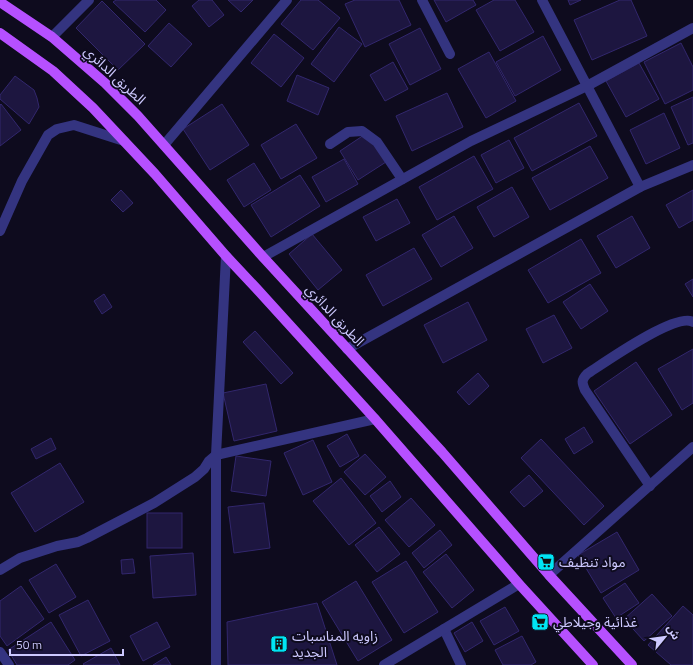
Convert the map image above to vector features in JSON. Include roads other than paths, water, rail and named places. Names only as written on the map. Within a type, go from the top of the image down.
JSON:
[{"type":"main road","name":"الطريق الدائري","points":[[0,2],[52,37],[105,83],[138,116],[263,257],[442,452],[549,575],[632,665]]},
{"type":"main road","points":[[0,33],[53,71],[93,108],[124,140],[226,256],[376,419],[519,584],[593,665]]},
{"type":"street","points":[[52,37],[89,0]]},
{"type":"street","points":[[164,144],[287,0]]},
{"type":"street","points":[[422,0],[450,54]]},
{"type":"street","points":[[542,0],[640,187]]},
{"type":"street","points":[[263,257],[471,141],[587,86],[693,28]]},
{"type":"street","points":[[0,231],[22,181],[48,135],[61,128],[74,125],[124,140]]},
{"type":"street","points":[[330,144],[348,132],[362,131],[377,142],[402,179]]},
{"type":"street","points":[[347,349],[640,187],[693,165]]},
{"type":"street","points":[[216,665],[216,455],[226,256]]},
{"type":"street","points":[[650,486],[585,390],[582,383],[583,378],[626,348],[671,323],[682,320],[690,320],[693,322]]},
{"type":"street","points":[[0,570],[20,558],[57,546],[74,543],[127,518],[195,477],[216,455],[376,419]]},
{"type":"street","points":[[549,575],[693,447]]},
{"type":"street","points":[[384,665],[519,584]]},
{"type":"street","points":[[444,629],[461,665]]},
{"type":"street","points":[[0,652],[9,665]]},
{"type":"place","name":"مواد تنظيف","points":[[546,562]]},
{"type":"place","name":"غذائية وجيلاطي","points":[[540,622]]},
{"type":"place","name":"زاويه المناسبات الجديد","points":[[279,644]]}]
